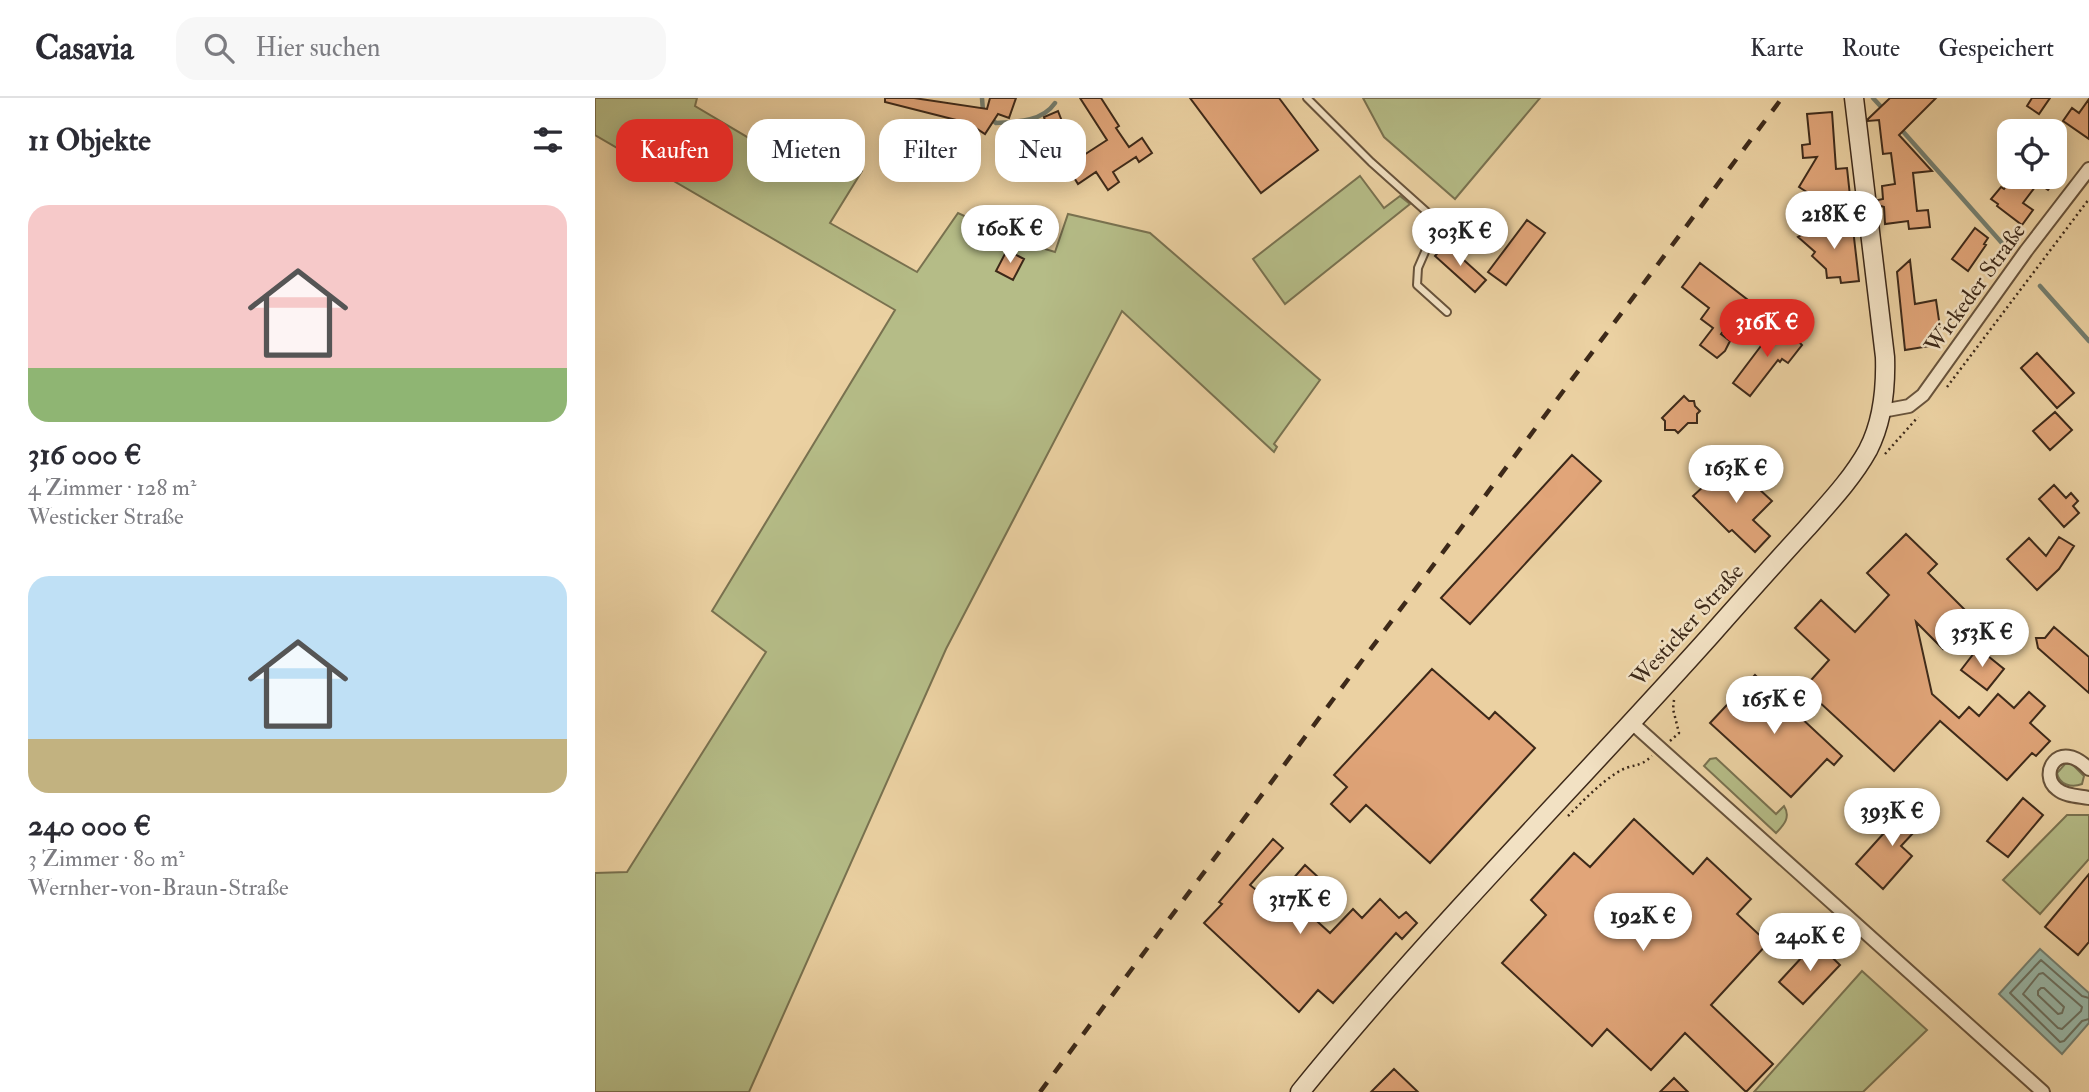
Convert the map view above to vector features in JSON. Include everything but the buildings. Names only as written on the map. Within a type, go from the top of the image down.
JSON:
[{"type":"main road","name":"Westicker Straße","points":[[1300,1092],[1358,1020],[1457,908],[1632,723],[1844,485],[1868,449],[1882,411],[1886,378],[1854,98]]},
{"type":"street","name":"Wickeder Straße","points":[[1882,411],[1909,406],[1923,395],[2026,251],[2089,169]]},
{"type":"street","points":[[1632,723],[2043,1092]]},
{"type":"street","points":[[2089,769],[2068,754],[2052,764],[2049,774],[2058,791],[2089,798]]},
{"type":"lane","points":[[1307,98],[1371,162],[1439,222],[1417,268],[1417,285],[1447,312]]},
{"type":"green space","points":[[595,98],[697,98],[695,106],[717,119],[616,119],[616,147],[595,135]]},
{"type":"green space","points":[[1363,98],[1540,98],[1455,199],[1384,137]]},
{"type":"green space","points":[[733,129],[747,137],[747,182],[855,182],[830,223],[917,272],[958,213],[1019,241],[1055,252],[1068,214],[1150,233],[1320,380],[1274,444],[1277,447],[1274,452],[1122,311],[946,649],[749,1092],[595,1092],[595,873],[627,872],[766,652],[712,611],[895,310],[676,182],[733,182]]},
{"type":"green space","points":[[1360,176],[1384,208],[1400,196],[1410,204],[1285,304],[1253,259]]},
{"type":"green space","points":[[1716,758],[1776,814],[1784,806],[1787,817],[1776,833],[1704,766],[1710,759]]},
{"type":"green space","points":[[2065,764],[2072,764],[2084,776],[2082,784],[2074,786],[2060,780],[2057,773]]},
{"type":"green space","points":[[2067,815],[2089,815],[2089,859],[2040,914],[2003,880]]},
{"type":"green space","points":[[1862,971],[1927,1030],[1863,1092],[1754,1092]]},
{"type":"water","points":[[2040,949],[2089,993],[2089,1023],[2062,1054],[1999,994]]},
{"type":"waterway","points":[[982,98],[983,111]]},
{"type":"waterway","points":[[1873,98],[1884,110]]},
{"type":"waterway","points":[[989,117],[996,123],[1028,120],[1043,114],[1055,103]]},
{"type":"waterway","points":[[1899,127],[2009,251]]},
{"type":"waterway","points":[[2040,286],[2089,341]]},
{"type":"railway","points":[[1040,1092],[1782,98]]}]
